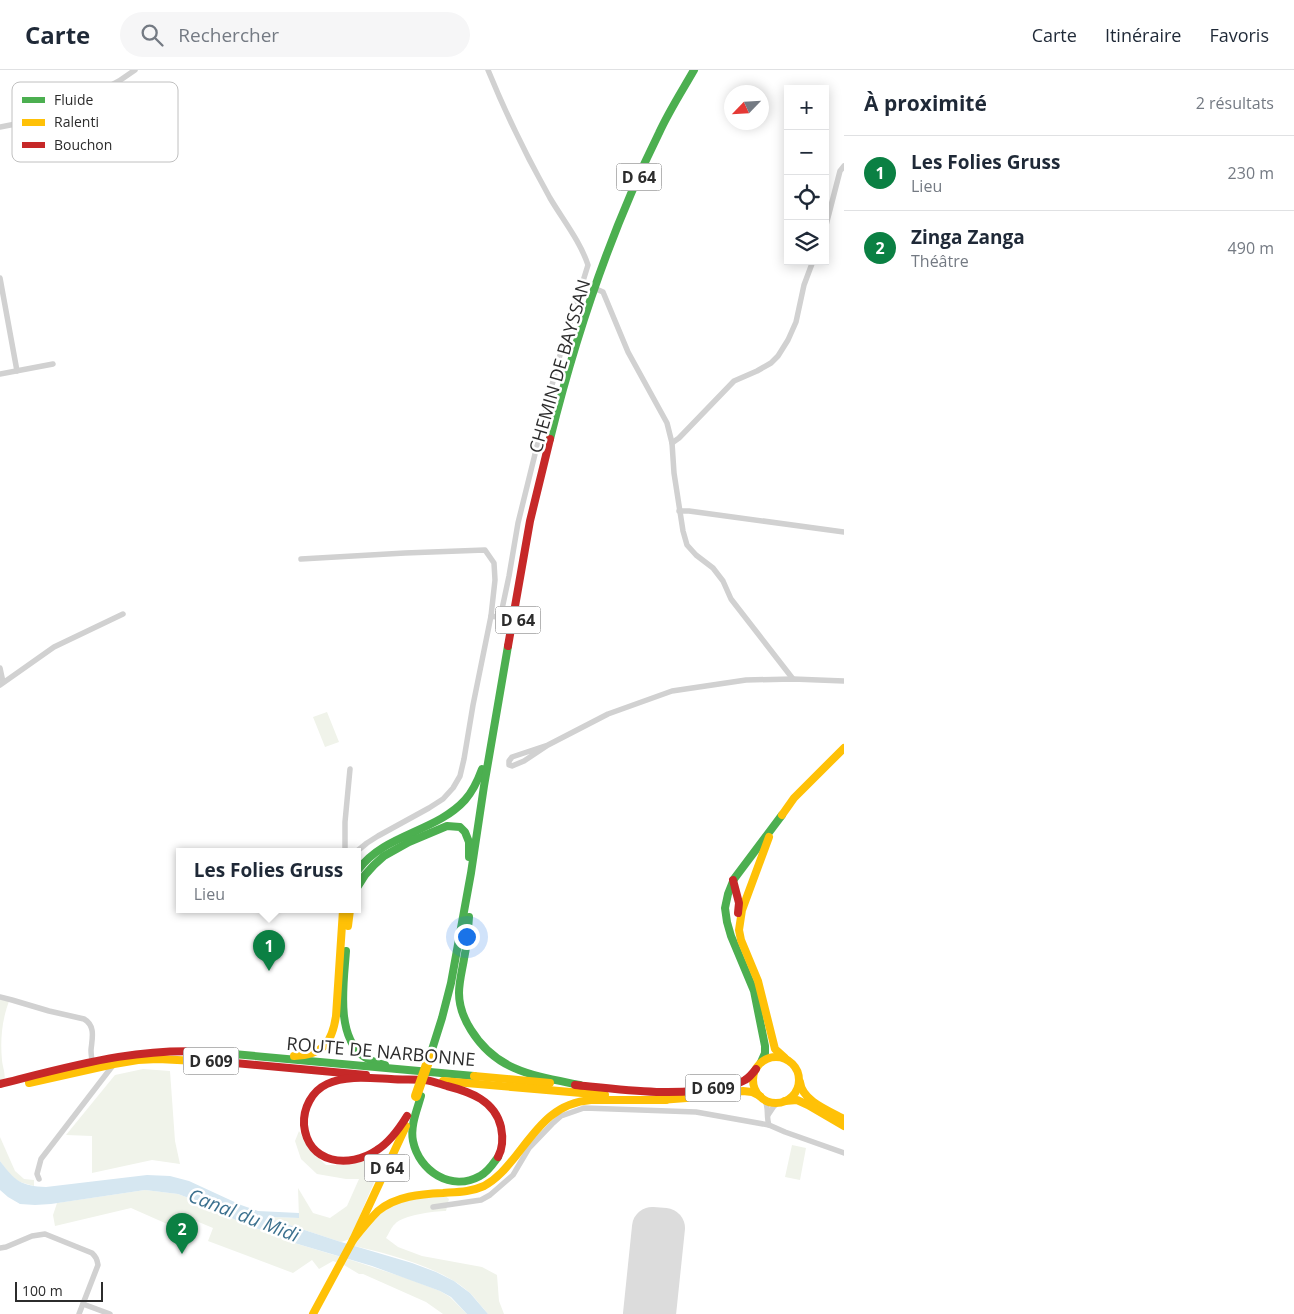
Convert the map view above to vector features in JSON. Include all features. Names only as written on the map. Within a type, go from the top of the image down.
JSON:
[{"type":"main road","name":"D 64","points":[[433,1056],[460,938],[530,521],[567,374],[576,341],[611,241],[659,132],[694,70]]},
{"type":"main road","name":"D 64","points":[[309,1314],[352,1239],[418,1096],[450,1007],[470,907],[542,475]]},
{"type":"main road","points":[[361,865],[374,853],[388,844],[435,822],[461,805],[480,778],[500,692]]},
{"type":"main road","points":[[844,748],[794,798],[733,880],[725,903],[727,925],[732,942],[754,991],[765,1051],[753,1076],[756,1090],[763,1098],[774,1103],[797,1100],[844,1126]]},
{"type":"main road","points":[[361,877],[390,852],[447,826],[457,826],[463,829],[470,850],[460,938]]},
{"type":"main road","points":[[739,930],[742,910],[772,828]]},
{"type":"main road","points":[[733,880],[739,903],[737,924],[741,940],[765,1003],[775,1049],[794,1065],[804,1094],[844,1119]]},
{"type":"main road","points":[[470,907],[459,989],[464,1015],[480,1045],[496,1060],[516,1070],[580,1085]]},
{"type":"main road","points":[[238,1054],[305,1056],[326,1046],[333,1033],[336,1016],[343,913]]},
{"type":"main road","points":[[350,913],[343,1002],[346,1030],[353,1044],[363,1056],[407,1071]]},
{"type":"main road","name":"ROUTE DE NARBONNE","points":[[0,1090],[126,1055],[176,1051],[238,1054],[407,1071],[657,1091],[698,1091],[723,1087],[748,1078],[758,1066]]},
{"type":"main road","points":[[758,1066],[772,1057],[785,1058]]},
{"type":"main road","name":"ROUTE DE NARBONNE","points":[[0,1084],[93,1065],[152,1059],[189,1059],[666,1100],[742,1091],[752,1092],[763,1098]]},
{"type":"main road","points":[[782,1102],[791,1097],[796,1091],[799,1084],[799,1076]]},
{"type":"main road","points":[[407,1116],[398,1131],[373,1154],[347,1162],[323,1157],[306,1138],[305,1111],[310,1099],[319,1089],[331,1083],[358,1078],[424,1080],[462,1089],[488,1103],[501,1125],[503,1140],[500,1153],[494,1164],[482,1175],[470,1180],[453,1182],[439,1178],[429,1172],[421,1163],[412,1139],[418,1096]]},
{"type":"main road","name":"D 64","points":[[352,1239],[407,1116],[418,1096]]},
{"type":"main road","points":[[352,1239],[374,1215],[394,1200],[408,1196],[477,1190],[488,1185],[508,1164],[534,1131],[552,1114],[566,1105],[586,1100],[666,1100]]},
{"type":"main road","name":"D 64","points":[[312,1314],[336,1267]]},
{"type":"street","points":[[117,82],[135,70]]},
{"type":"street","name":"CHEMIN DE BAYSSAN","points":[[488,70],[526,152],[588,265],[557,365],[536,448],[518,523],[502,609],[497,617],[491,616]]},
{"type":"street","points":[[827,220],[840,171],[844,166]]},
{"type":"street","points":[[672,443],[734,381],[757,371],[771,363],[778,356],[796,322],[804,285],[812,265]]},
{"type":"street","points":[[0,278],[16,371]]},
{"type":"street","points":[[594,288],[603,292],[628,352],[667,423],[672,443],[679,511],[687,545],[696,555],[713,568],[723,581],[731,599],[793,680]]},
{"type":"street","points":[[0,374],[53,364]]},
{"type":"street","points":[[679,511],[844,532]]},
{"type":"street","points":[[301,559],[486,550],[494,563],[495,580],[491,616],[460,776],[453,788],[443,799],[367,842],[360,848]]},
{"type":"street","points":[[1,684],[54,647],[123,614]]},
{"type":"street","points":[[0,668],[1,684]]},
{"type":"street","points":[[548,746],[512,757],[508,766],[524,761],[608,714],[672,691],[746,680],[844,681]]},
{"type":"street","points":[[345,848],[350,770]]},
{"type":"street","points":[[0,997],[88,1021],[93,1031],[91,1052],[93,1065]]},
{"type":"street","points":[[39,1179],[37,1174],[41,1159],[114,1064],[126,1055]]},
{"type":"street","points":[[763,1098],[768,1109],[769,1125]]},
{"type":"street","points":[[767,1117],[774,1106],[782,1102]]},
{"type":"street","points":[[432,1207],[481,1200],[490,1195],[512,1175],[530,1148],[552,1124],[561,1116],[584,1108],[696,1112],[769,1125],[844,1153]]},
{"type":"street","points":[[0,1248],[32,1236],[45,1234],[92,1253],[97,1259],[98,1265],[79,1314]]},
{"type":"street","points":[[83,1304],[110,1314]]},
{"type":"shaded area","points":[[327,712],[339,742],[325,747],[313,717]]},
{"type":"shaded area","points":[[0,998],[10,999],[3,1021],[1,1045],[5,1077],[4,1084],[0,1084]]},
{"type":"shaded area","points":[[143,1069],[170,1071],[175,1141],[180,1164],[152,1160],[92,1173],[92,1136],[66,1135],[115,1075]]},
{"type":"shaded area","points":[[299,1131],[310,1150],[326,1165],[349,1165],[373,1159],[383,1161],[350,1239],[341,1242],[271,1219],[271,1217],[299,1218],[298,1188],[313,1213],[330,1218],[347,1206],[359,1179],[346,1179],[317,1174],[301,1159],[295,1141]]},
{"type":"shaded area","points":[[0,1137],[15,1171],[24,1179],[34,1180],[34,1186],[20,1182],[11,1176],[0,1161]]},
{"type":"shaded area","points":[[792,1145],[806,1148],[800,1180],[785,1177]]},
{"type":"shaded area","points":[[145,1190],[178,1194],[291,1242],[406,1278],[440,1291],[450,1297],[467,1314],[443,1314],[426,1302],[333,1261],[319,1269],[312,1260],[293,1273],[208,1241],[213,1228],[189,1218],[183,1231],[131,1208],[55,1226],[53,1215],[57,1203]]},
{"type":"shaded area","points":[[443,1194],[449,1199],[446,1211],[405,1218],[394,1225],[386,1238],[398,1247],[422,1256],[482,1267],[497,1275],[499,1301],[504,1314],[488,1314],[470,1293],[445,1276],[430,1269],[398,1257],[351,1245],[386,1204]]},
{"type":"water","name":"Canal du Midi","points":[[0,1161],[15,1178],[24,1184],[46,1187],[147,1175],[170,1176],[189,1181],[258,1211],[299,1213],[299,1218],[271,1217],[271,1219],[436,1272],[454,1281],[470,1293],[488,1314],[467,1314],[451,1297],[440,1291],[372,1266],[291,1242],[178,1194],[145,1190],[51,1204],[20,1204],[0,1190]]},
{"type":"runway","points":[[643,1314],[652,1227],[665,1228],[656,1314]]},
{"type":"traffic: fast","points":[[550,439],[583,322],[610,245],[625,207],[663,125],[694,70]]},
{"type":"traffic: fast","points":[[430,1056],[451,983],[508,646]]},
{"type":"traffic: fast","points":[[361,867],[382,848],[453,811],[470,793],[482,769]]},
{"type":"traffic: fast","points":[[761,1062],[765,1053],[765,1046],[754,991],[731,936],[725,908],[734,879],[782,815]]},
{"type":"traffic: fast","points":[[361,881],[384,856],[409,842],[447,826],[460,827],[465,832],[469,842],[469,857]]},
{"type":"traffic: fast","points":[[469,917],[459,993],[462,1012],[471,1030],[481,1044],[493,1055],[518,1070],[548,1079],[580,1085]]},
{"type":"traffic: fast","points":[[346,951],[343,1007],[348,1035],[354,1047],[363,1056],[371,1061],[385,1065]]},
{"type":"traffic: fast","points":[[222,1053],[474,1076]]},
{"type":"traffic: fast","points":[[421,1096],[414,1118],[412,1135],[416,1152],[429,1169],[438,1176],[458,1182],[480,1176],[490,1168],[498,1157]]},
{"type":"traffic: slow","points":[[782,815],[794,798],[844,748]]},
{"type":"traffic: slow","points":[[769,837],[742,910],[739,930],[741,940],[758,981],[775,1049],[785,1058]]},
{"type":"traffic: slow","points":[[294,1056],[319,1050],[332,1034],[336,1016],[343,913]]},
{"type":"traffic: slow","points":[[348,926],[350,913]]},
{"type":"traffic: slow","points":[[416,1096],[430,1056]]},
{"type":"traffic: slow","points":[[772,1057],[780,1057],[789,1061],[795,1067],[799,1080],[795,1093],[789,1099],[780,1103],[772,1103],[763,1099],[757,1093],[753,1084],[753,1076],[757,1067],[763,1061],[772,1057]]},
{"type":"traffic: slow","points":[[29,1083],[138,1060],[158,1059],[235,1063]]},
{"type":"traffic: slow","points":[[474,1076],[550,1083]]},
{"type":"traffic: slow","points":[[443,1081],[605,1095]]},
{"type":"traffic: slow","points":[[800,1082],[802,1089],[811,1100],[844,1119]]},
{"type":"traffic: slow","points":[[660,1100],[743,1091],[752,1092],[760,1096]]},
{"type":"traffic: slow","points":[[353,1240],[378,1211],[393,1202],[418,1195],[469,1191],[489,1183],[505,1169],[539,1127],[566,1106],[591,1100],[666,1100]]},
{"type":"traffic: slow","points":[[785,1101],[797,1100],[844,1126]]},
{"type":"traffic: slow","points":[[313,1314],[353,1240],[406,1126]]},
{"type":"traffic: jam","points":[[508,646],[530,521],[550,439]]},
{"type":"traffic: jam","points":[[733,880],[739,903],[738,913]]},
{"type":"traffic: jam","points":[[0,1084],[82,1064],[137,1054],[193,1051],[222,1053]]},
{"type":"traffic: jam","points":[[235,1063],[366,1075]]},
{"type":"traffic: jam","points":[[575,1085],[649,1092],[686,1092],[723,1087],[740,1082],[748,1078],[756,1069]]},
{"type":"traffic: jam","points":[[407,1116],[394,1135],[382,1147],[366,1156],[343,1161],[321,1155],[313,1148],[307,1138],[304,1125],[305,1112],[313,1096],[322,1087],[334,1081],[358,1078],[428,1080],[456,1088],[488,1104],[498,1118],[501,1127],[502,1146],[498,1157]]},
{"type":"place","name":"Les Folies Gruss","points":[[269,971]]},
{"type":"place","name":"Zinga Zanga","points":[[182,1254]]}]
